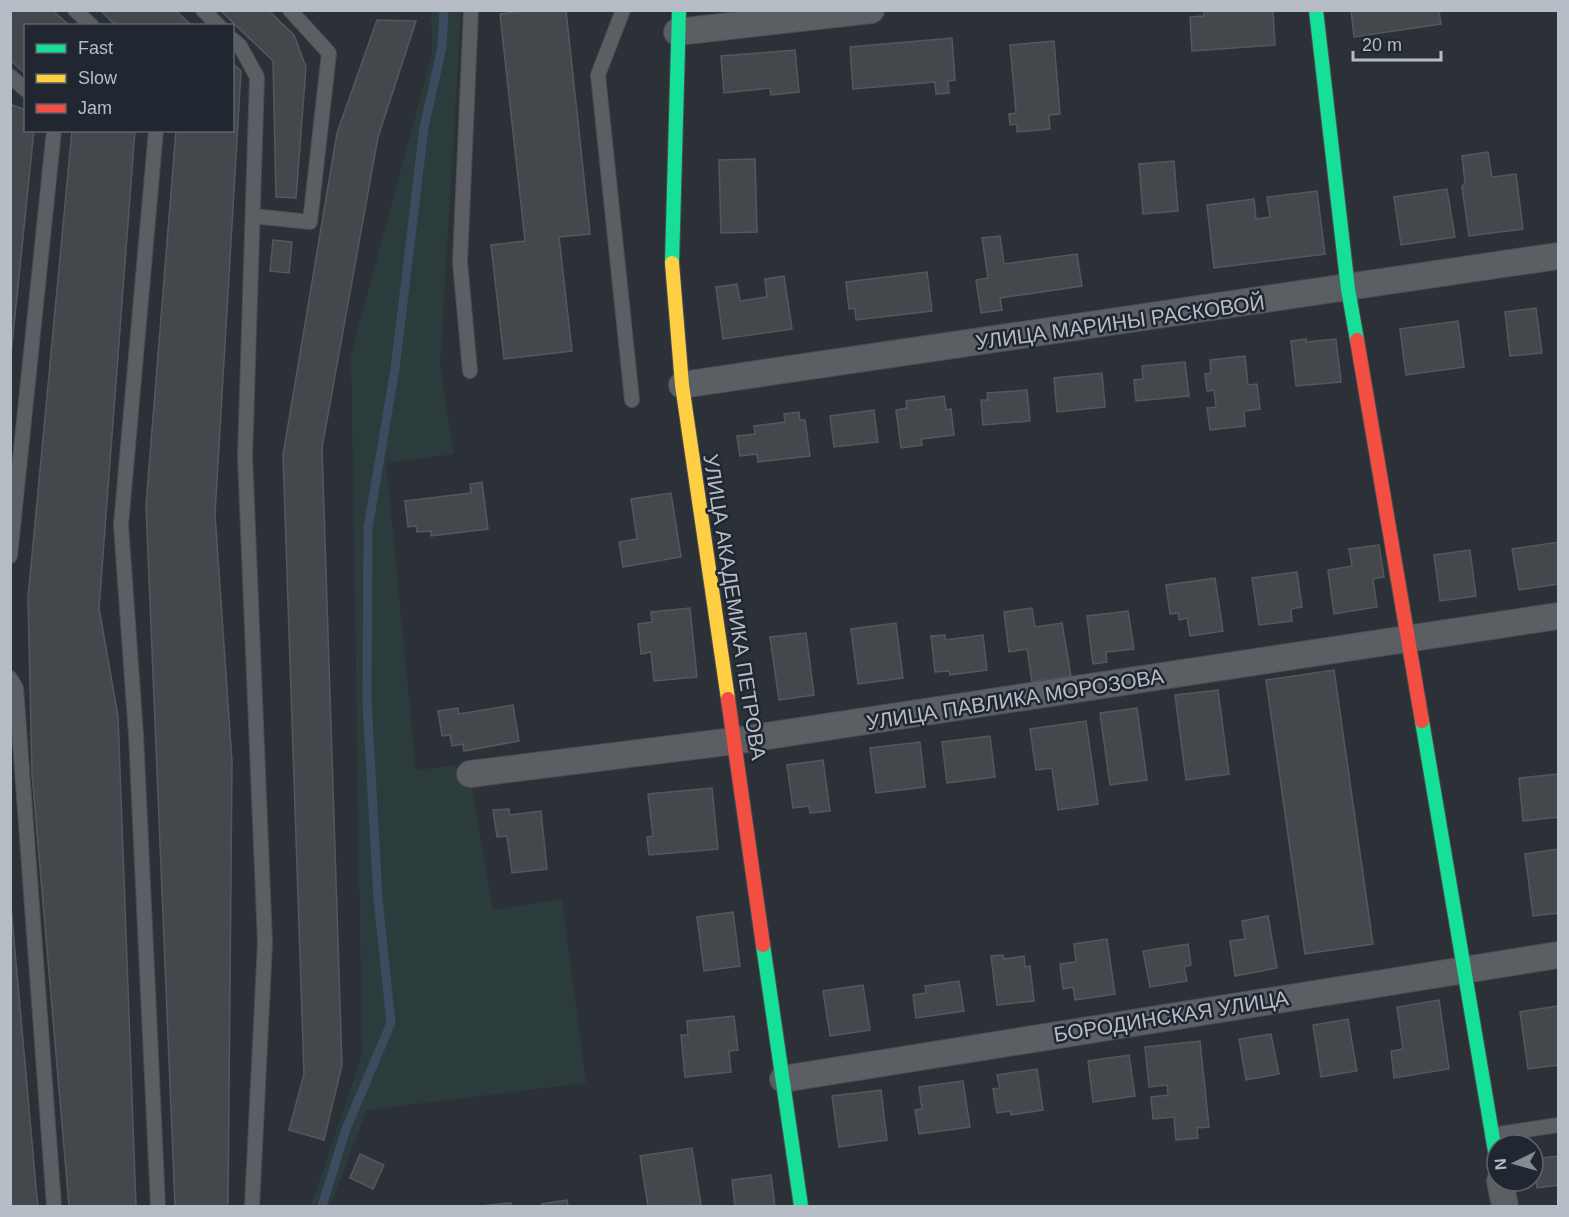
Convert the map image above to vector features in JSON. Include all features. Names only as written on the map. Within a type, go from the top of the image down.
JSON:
[{"type":"street","points":[[678,21],[871,10]]},
{"type":"street","points":[[1316,10],[1348,289],[1492,1133]]},
{"type":"street","name":"УЛИЦА АКАДЕМИКА ПЕТРОВА","points":[[678,21],[671,251],[681,385],[801,1206]]},
{"type":"street","name":"УЛИЦА МАРИНЫ РАСКОВОЙ","points":[[681,385],[1348,289],[1558,256]]},
{"type":"street","name":"УЛИЦА ПАВЛИКА МОРОЗОВА","points":[[470,774],[734,741],[1558,616]]},
{"type":"street","name":"БОРОДИНСКАЯ УЛИЦА","points":[[783,1079],[1558,955]]},
{"type":"lane","points":[[75,10],[90,24]]},
{"type":"lane","points":[[203,10],[217,24]]},
{"type":"lane","points":[[253,216],[310,222],[329,53],[290,10]]},
{"type":"lane","points":[[470,371],[460,262],[471,10]]},
{"type":"lane","points":[[623,10],[598,75],[632,400]]},
{"type":"lane","points":[[234,41],[240,46],[257,78],[245,456],[265,943],[252,1206]]},
{"type":"lane","points":[[10,76],[24,88]]},
{"type":"lane","points":[[10,556],[54,132]]},
{"type":"lane","points":[[156,132],[121,525],[136,735],[158,1206]]},
{"type":"lane","points":[[10,678],[16,688],[54,1206]]},
{"type":"lane","points":[[1505,1133],[1558,1125]]},
{"type":"shaded area","points":[[431,11],[461,11],[440,366],[454,454],[386,463],[416,770],[468,764],[493,910],[562,899],[586,1083],[367,1110],[330,1206],[311,1206],[362,1055],[351,354],[432,55]]},
{"type":"building","points":[[10,10],[52,10],[68,24],[24,24],[24,72],[10,60]]},
{"type":"building","points":[[100,10],[175,10],[190,24],[114,24]]},
{"type":"building","points":[[220,10],[268,10],[294,35],[306,67],[296,198],[276,197],[273,61]]},
{"type":"building","points":[[530,10],[566,10],[590,234],[559,237],[572,351],[504,359],[491,245],[525,241],[500,14]]},
{"type":"building","points":[[1204,10],[1273,10],[1275,45],[1192,51],[1190,17],[1204,16]]},
{"type":"building","points":[[1351,10],[1448,10],[1439,12],[1441,24],[1354,37]]},
{"type":"building","points":[[377,20],[416,21],[378,137],[322,448],[342,1065],[324,1140],[289,1130],[304,1074],[283,455],[337,133]]},
{"type":"building","points":[[952,38],[955,80],[948,81],[949,93],[936,94],[935,82],[853,89],[850,47]]},
{"type":"building","points":[[1054,41],[1060,114],[1049,115],[1050,129],[1017,132],[1017,124],[1010,125],[1009,114],[1016,113],[1010,45]]},
{"type":"building","points":[[795,50],[799,92],[771,95],[770,88],[724,93],[721,56]]},
{"type":"building","points":[[234,65],[241,71],[215,514],[232,762],[228,1206],[175,1206],[146,505],[176,132],[234,132]]},
{"type":"building","points":[[10,104],[24,109],[24,132],[34,132],[10,364]]},
{"type":"building","points":[[72,132],[135,132],[99,608],[118,716],[136,1206],[69,1206],[32,774],[28,598]]},
{"type":"building","points":[[1488,152],[1492,177],[1516,174],[1523,229],[1469,236],[1462,187],[1465,183],[1462,156]]},
{"type":"building","points":[[755,159],[757,232],[721,233],[719,160]]},
{"type":"building","points":[[1174,161],[1178,211],[1143,214],[1139,164]]},
{"type":"building","points":[[1447,189],[1455,237],[1401,245],[1394,197]]},
{"type":"building","points":[[1317,191],[1325,254],[1214,268],[1207,205],[1254,199],[1256,219],[1270,217],[1267,197]]},
{"type":"building","points":[[1000,236],[1004,264],[1077,254],[1082,286],[1000,298],[1002,310],[981,313],[976,280],[988,278],[982,238]]},
{"type":"building","points":[[273,240],[292,242],[289,273],[270,271]]},
{"type":"building","points":[[927,272],[932,311],[856,320],[855,308],[849,309],[846,282]]},
{"type":"building","points":[[784,276],[792,329],[723,339],[716,287],[737,284],[740,301],[767,297],[765,279]]},
{"type":"building","points":[[1536,308],[1542,353],[1510,356],[1505,312]]},
{"type":"building","points":[[1458,321],[1464,367],[1406,375],[1400,329]]},
{"type":"building","points":[[1306,339],[1306,342],[1336,339],[1341,382],[1296,386],[1291,341]]},
{"type":"building","points":[[1245,356],[1248,385],[1257,384],[1260,409],[1244,411],[1245,426],[1210,430],[1207,408],[1216,407],[1214,390],[1207,391],[1205,374],[1211,373],[1210,360]]},
{"type":"building","points":[[1185,362],[1189,396],[1136,401],[1134,380],[1143,379],[1142,366]]},
{"type":"building","points":[[1102,373],[1105,407],[1057,412],[1054,378]]},
{"type":"building","points":[[1027,390],[1030,421],[983,425],[981,400],[988,400],[987,393]]},
{"type":"building","points":[[944,396],[946,410],[951,409],[954,435],[921,439],[922,445],[901,448],[896,410],[907,408],[906,401]]},
{"type":"building","points":[[874,410],[878,442],[834,447],[830,416]]},
{"type":"building","points":[[799,412],[800,420],[805,420],[810,456],[758,462],[757,454],[740,456],[737,436],[755,434],[754,426],[785,422],[784,414]]},
{"type":"building","points":[[482,482],[488,529],[431,536],[431,531],[417,532],[416,526],[408,527],[405,501],[471,493],[470,484]]},
{"type":"building","points":[[671,493],[681,557],[623,567],[619,542],[637,539],[631,499]]},
{"type":"building","points":[[1558,542],[1558,584],[1519,590],[1512,549]]},
{"type":"building","points":[[1379,545],[1384,577],[1373,579],[1377,607],[1334,614],[1328,570],[1352,566],[1349,549]]},
{"type":"building","points":[[1470,550],[1476,596],[1440,601],[1434,555]]},
{"type":"building","points":[[1297,572],[1302,607],[1291,609],[1292,621],[1259,625],[1252,578]]},
{"type":"building","points":[[1215,578],[1223,631],[1190,636],[1187,618],[1179,620],[1178,613],[1170,614],[1166,585]]},
{"type":"building","points":[[690,608],[697,677],[654,681],[651,652],[641,654],[638,624],[652,622],[651,612]]},
{"type":"building","points":[[1032,608],[1035,627],[1062,623],[1071,676],[1032,682],[1027,649],[1009,652],[1004,612]]},
{"type":"building","points":[[1128,611],[1134,649],[1106,652],[1107,662],[1093,664],[1087,616]]},
{"type":"building","points":[[896,623],[903,678],[858,684],[851,629]]},
{"type":"building","points":[[806,633],[814,695],[779,700],[770,637]]},
{"type":"building","points":[[945,635],[945,640],[983,635],[987,670],[950,675],[949,671],[935,672],[931,636]]},
{"type":"building","points":[[1334,670],[1373,944],[1305,954],[1266,680]]},
{"type":"building","points":[[1218,690],[1229,774],[1186,780],[1175,695]]},
{"type":"building","points":[[513,705],[519,741],[464,751],[463,744],[452,746],[450,735],[442,736],[438,711],[458,708],[459,714]]},
{"type":"building","points":[[1137,708],[1147,780],[1110,785],[1100,713]]},
{"type":"building","points":[[1086,721],[1098,804],[1058,810],[1052,768],[1036,770],[1030,729]]},
{"type":"building","points":[[990,736],[995,777],[947,783],[942,742]]},
{"type":"building","points":[[920,742],[925,787],[876,793],[870,748]]},
{"type":"building","points":[[823,760],[830,811],[810,813],[809,806],[793,808],[787,765]]},
{"type":"building","points":[[1558,774],[1558,817],[1523,821],[1519,778]]},
{"type":"building","points":[[712,788],[718,849],[649,855],[647,837],[653,836],[648,794]]},
{"type":"building","points":[[509,809],[510,815],[541,811],[547,869],[512,873],[507,836],[497,837],[493,810]]},
{"type":"building","points":[[1558,849],[1558,913],[1533,916],[1525,854]]},
{"type":"building","points":[[10,895],[36,1187],[38,1206],[10,1206]]},
{"type":"building","points":[[733,912],[740,966],[704,971],[697,917]]},
{"type":"building","points":[[1268,916],[1277,968],[1235,976],[1230,941],[1245,939],[1242,921]]},
{"type":"building","points":[[1107,939],[1115,994],[1075,1000],[1073,987],[1063,989],[1060,964],[1076,962],[1074,944]]},
{"type":"building","points":[[1188,944],[1191,965],[1184,967],[1187,981],[1150,987],[1143,951]]},
{"type":"building","points":[[1003,955],[1004,959],[1024,956],[1025,967],[1030,966],[1034,1001],[997,1005],[991,956]]},
{"type":"building","points":[[959,981],[964,1011],[916,1018],[913,995],[926,993],[925,986]]},
{"type":"building","points":[[863,985],[870,1030],[830,1036],[823,991]]},
{"type":"building","points":[[1439,1000],[1449,1069],[1394,1078],[1391,1051],[1403,1049],[1397,1007]]},
{"type":"building","points":[[1558,1006],[1558,1065],[1528,1069],[1520,1012]]},
{"type":"building","points":[[734,1016],[738,1050],[729,1051],[731,1072],[685,1077],[681,1035],[688,1035],[687,1021]]},
{"type":"building","points":[[1348,1019],[1357,1071],[1321,1077],[1313,1025]]},
{"type":"building","points":[[1271,1034],[1279,1074],[1246,1080],[1239,1039]]},
{"type":"building","points":[[1200,1041],[1209,1127],[1197,1128],[1198,1138],[1176,1140],[1174,1117],[1153,1119],[1151,1097],[1168,1095],[1167,1085],[1149,1087],[1145,1047]]},
{"type":"building","points":[[1129,1055],[1135,1096],[1093,1102],[1088,1061]]},
{"type":"building","points":[[1037,1069],[1043,1110],[1011,1115],[1010,1111],[997,1113],[993,1089],[1000,1088],[997,1075]]},
{"type":"building","points":[[963,1081],[970,1127],[919,1134],[915,1110],[922,1109],[919,1087]]},
{"type":"building","points":[[881,1090],[887,1140],[839,1147],[832,1096]]},
{"type":"building","points":[[692,1148],[701,1205],[648,1206],[640,1156]]},
{"type":"building","points":[[360,1154],[384,1165],[373,1189],[350,1178]]},
{"type":"building","points":[[1558,1156],[1558,1185],[1545,1187],[1545,1158]]},
{"type":"building","points":[[771,1175],[775,1206],[735,1206],[732,1180]]},
{"type":"building","points":[[567,1200],[568,1206],[542,1206],[542,1204]]},
{"type":"building","points":[[511,1203],[511,1206],[480,1206]]},
{"type":"waterway","points":[[322,1206],[346,1129],[391,1023],[378,899],[367,702],[368,528],[395,369],[424,128],[442,47],[444,10]]},
{"type":"traffic: fast","points":[[672,263],[679,10]]},
{"type":"traffic: fast","points":[[1316,10],[1348,289],[1357,340]]},
{"type":"traffic: fast","points":[[1422,721],[1492,1133]]},
{"type":"traffic: fast","points":[[763,945],[801,1206]]},
{"type":"traffic: slow","points":[[672,263],[682,385],[728,699]]},
{"type":"traffic: jam","points":[[1357,340],[1422,721]]},
{"type":"traffic: jam","points":[[728,699],[763,945]]}]
